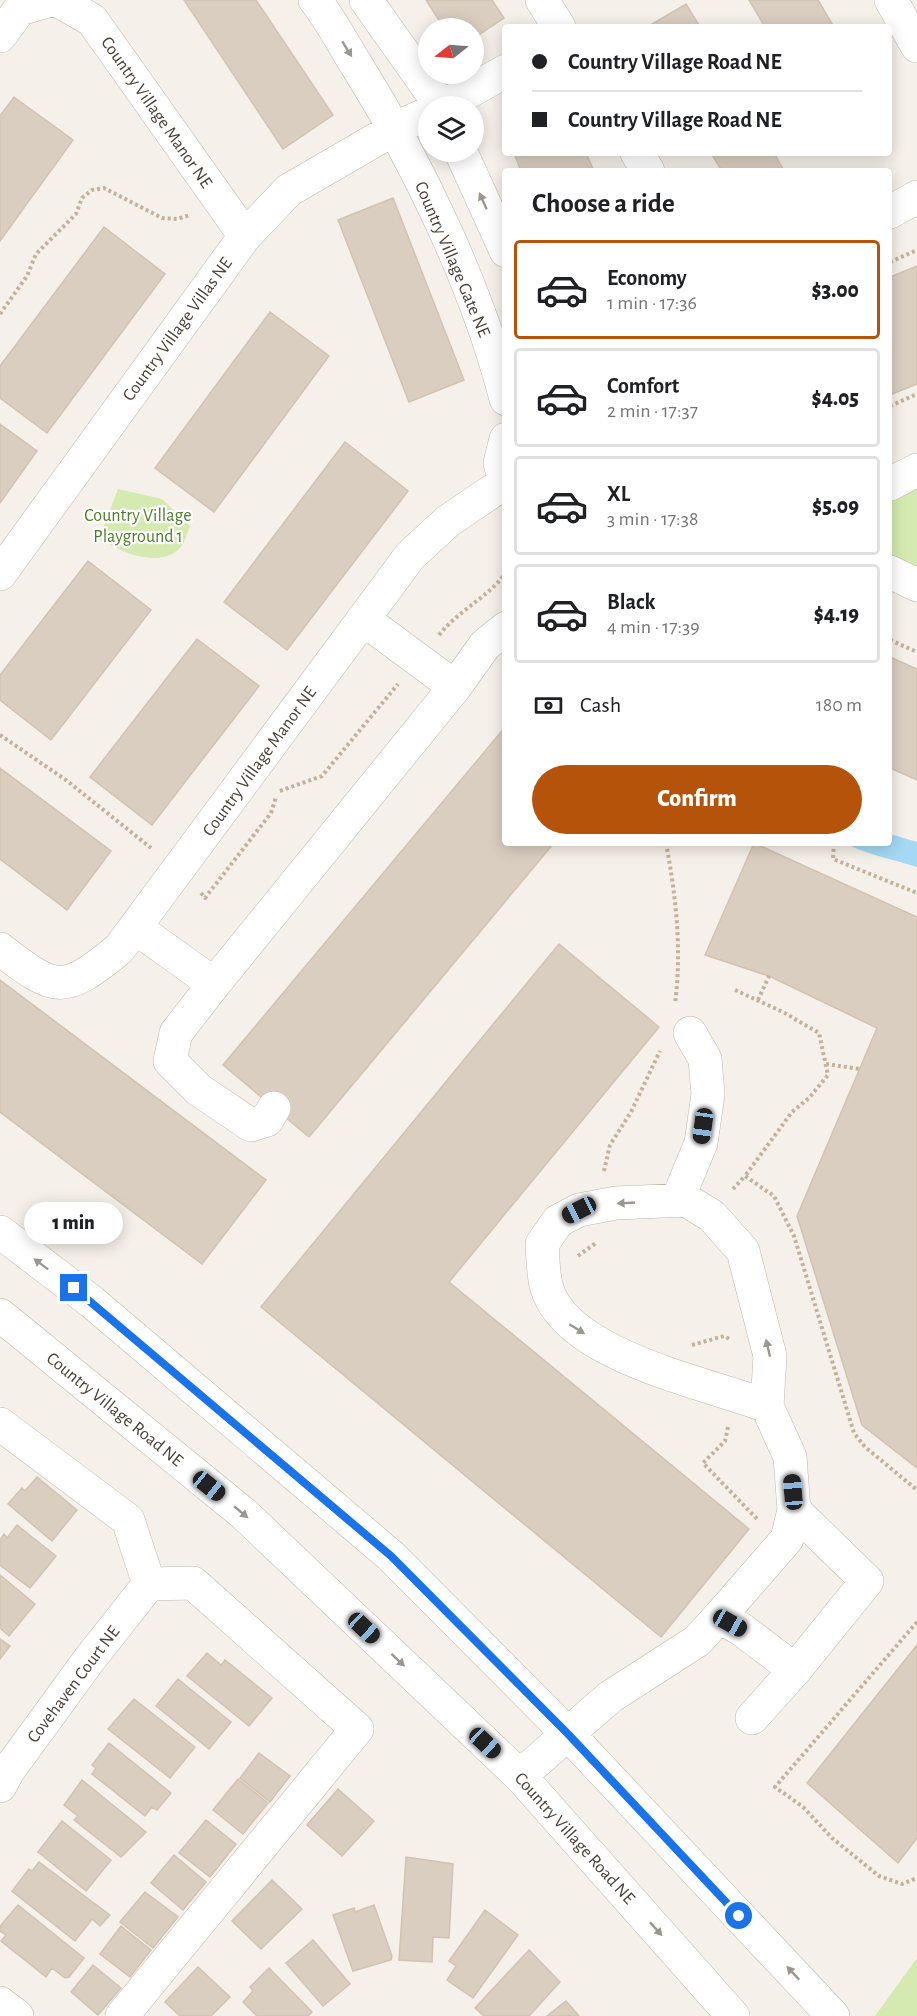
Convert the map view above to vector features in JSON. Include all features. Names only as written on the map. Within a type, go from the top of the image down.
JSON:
[{"type":"street","points":[[0,36],[20,9],[51,0]]},
{"type":"street","name":"Country Village Manor NE","points":[[57,0],[92,20],[245,236]]},
{"type":"street","name":"Country Village Gate NE","points":[[315,0],[396,128],[459,264],[502,384]]},
{"type":"street","points":[[366,0],[435,96]]},
{"type":"street","points":[[542,0],[557,24]]},
{"type":"street","points":[[891,0],[917,46]]},
{"type":"street","points":[[460,96],[502,73]]},
{"type":"street","name":"Country Village Villas NE","points":[[0,574],[245,236],[289,190],[396,128],[418,118]]},
{"type":"street","points":[[466,162],[502,242]]},
{"type":"street","points":[[892,211],[917,196]]},
{"type":"street","points":[[502,455],[500,463],[502,471]]},
{"type":"street","points":[[892,483],[917,470]]},
{"type":"street","name":"Country Village Manor NE","points":[[0,949],[31,972],[50,982],[68,982],[86,977],[119,949],[410,556],[448,521],[502,486]]},
{"type":"street","points":[[892,573],[917,585]]},
{"type":"street","points":[[363,619],[455,687]]},
{"type":"street","points":[[274,1108],[267,1120],[251,1125],[199,1090],[170,1061],[176,1033],[455,687],[485,645],[502,631]]},
{"type":"street","points":[[136,928],[214,984]]},
{"type":"street","points":[[675,1031],[705,1059],[708,1094],[701,1143],[677,1201]]},
{"type":"street","points":[[520,1776],[610,1697],[697,1641],[787,1539],[795,1510],[790,1457],[767,1406],[770,1356],[743,1251],[712,1216],[686,1200],[608,1204],[579,1210],[558,1221],[542,1244],[546,1287],[567,1322],[621,1357],[767,1406]]},
{"type":"street","points":[[0,1232],[92,1302],[391,1556],[568,1734],[833,2016]]},
{"type":"street","name":"Country Village Road NE","points":[[0,1315],[244,1514],[520,1776],[733,2016]]},
{"type":"street","points":[[0,1424],[128,1520],[149,1584],[193,1583],[357,1729],[122,2016]]},
{"type":"street","points":[[752,1718],[795,1670],[867,1581],[795,1510]]},
{"type":"street","name":"Covehaven Court NE","points":[[0,1786],[88,1660],[149,1584]]},
{"type":"street","points":[[719,1617],[741,1629],[795,1670]]},
{"type":"street","points":[[0,2003],[17,2016]]},
{"type":"path","points":[[0,314],[27,276],[36,254],[76,214],[82,198],[92,190],[104,188],[162,218],[177,219],[196,211]]},
{"type":"path","points":[[892,261],[917,250]]},
{"type":"path","points":[[892,405],[917,394]]},
{"type":"path","points":[[892,641],[917,652]]},
{"type":"path","points":[[575,1259],[611,1227],[604,1171],[610,1145],[631,1112],[675,1031],[678,935],[673,881],[667,846]]},
{"type":"path","points":[[833,846],[833,859],[917,893]]},
{"type":"path","points":[[758,1000],[769,976]]},
{"type":"path","points":[[735,990],[819,1033],[828,1075],[809,1098],[792,1112],[745,1176]]},
{"type":"path","points":[[826,1064],[860,1069]]},
{"type":"path","points":[[682,1347],[723,1336],[737,1342]]},
{"type":"path","points":[[917,1622],[775,1787],[803,1807],[832,1838],[879,1876],[902,1884],[917,1878]]},
{"type":"green space","points":[[917,470],[917,585],[892,573],[892,483]]},
{"type":"green space","name":"Country Village Playground 1","points":[[118,489],[162,499],[190,526],[180,548],[161,558],[150,558],[117,549],[99,539]]},
{"type":"green space","points":[[917,1958],[917,2016],[875,2016]]},
{"type":"water","points":[[892,835],[917,842],[917,867],[870,854],[851,846],[892,846]]},
{"type":"building","points":[[184,0],[256,0],[333,115],[283,149]]},
{"type":"building","points":[[426,0],[492,0],[504,18],[484,31],[484,18],[438,18]]},
{"type":"building","points":[[749,0],[818,0],[832,24],[763,24]]},
{"type":"building","points":[[686,4],[698,24],[652,24]]},
{"type":"building","points":[[14,97],[73,140],[0,241],[0,116]]},
{"type":"building","points":[[515,156],[587,156],[593,168],[520,168]]},
{"type":"building","points":[[713,156],[776,156],[782,168],[720,168]]},
{"type":"building","points":[[393,198],[464,380],[409,402],[338,220]]},
{"type":"building","points":[[104,227],[165,274],[47,433],[0,398],[0,366]]},
{"type":"building","points":[[917,266],[917,384],[892,394],[892,276]]},
{"type":"building","points":[[270,312],[329,356],[214,512],[155,468]]},
{"type":"building","points":[[0,424],[37,451],[0,503]]},
{"type":"building","points":[[345,442],[408,491],[287,650],[224,602]]},
{"type":"building","points":[[88,561],[151,610],[51,740],[0,700],[0,675]]},
{"type":"building","points":[[197,639],[259,686],[152,825],[90,777]]},
{"type":"building","points":[[892,658],[917,669],[917,780],[892,769]]},
{"type":"building","points":[[502,731],[502,846],[552,846],[309,1137],[223,1065]]},
{"type":"building","points":[[0,768],[111,851],[67,910],[0,859]]},
{"type":"building","points":[[753,846],[761,846],[917,917],[917,1468],[862,1425],[797,1216],[877,1028],[769,976],[705,955]]},
{"type":"building","points":[[559,944],[659,1027],[449,1282],[749,1529],[661,1637],[261,1307]]},
{"type":"building","points":[[0,980],[266,1180],[202,1264],[0,1112]]},
{"type":"building","points":[[37,1477],[77,1510],[52,1541],[8,1504],[22,1488],[25,1491]]},
{"type":"building","points":[[17,1525],[56,1556],[30,1588],[0,1565],[0,1540],[4,1534],[7,1538]]},
{"type":"building","points":[[0,1575],[35,1604],[9,1636],[0,1628]]},
{"type":"building","points":[[0,1639],[10,1646],[0,1659]]},
{"type":"building","points":[[917,1645],[917,1838],[898,1863],[807,1783]]},
{"type":"building","points":[[207,1653],[221,1665],[225,1660],[272,1698],[249,1726],[187,1676]]},
{"type":"building","points":[[178,1679],[231,1722],[209,1749],[156,1706]]},
{"type":"building","points":[[134,1699],[195,1747],[170,1778],[108,1729]]},
{"type":"building","points":[[109,1743],[171,1793],[157,1810],[152,1807],[145,1816],[92,1774],[96,1768],[92,1765]]},
{"type":"building","points":[[259,1753],[290,1776],[270,1802],[240,1778]]},
{"type":"building","points":[[238,1779],[268,1803],[243,1834],[213,1810]]},
{"type":"building","points":[[82,1780],[146,1832],[121,1857],[74,1820],[78,1816],[64,1805]]},
{"type":"building","points":[[338,1789],[374,1821],[342,1856],[307,1825]]},
{"type":"building","points":[[206,1820],[236,1844],[210,1877],[179,1853]]},
{"type":"building","points":[[62,1821],[111,1860],[86,1891],[38,1852]]},
{"type":"building","points":[[174,1855],[206,1882],[183,1910],[151,1883]]},
{"type":"building","points":[[406,1857],[453,1864],[449,1938],[433,1937],[432,1962],[399,1960]]},
{"type":"building","points":[[39,1862],[110,1915],[100,1926],[92,1919],[75,1941],[12,1891],[29,1869],[32,1871]]},
{"type":"building","points":[[272,1880],[302,1909],[261,1949],[232,1921]]},
{"type":"building","points":[[145,1892],[178,1917],[153,1948],[120,1922]]},
{"type":"building","points":[[18,1905],[84,1958],[69,1977],[65,1978],[52,1968],[46,1977],[1,1941],[6,1935],[0,1931],[1,1925]]},
{"type":"building","points":[[374,1905],[392,1956],[391,1960],[353,1971],[333,1915],[354,1908],[355,1912]]},
{"type":"building","points":[[485,1910],[518,1935],[473,1998],[447,1980],[456,1966],[449,1961]]},
{"type":"building","points":[[121,1926],[151,1950],[130,1977],[100,1954]]},
{"type":"building","points":[[313,1940],[350,1984],[323,2006],[286,1963]]},
{"type":"building","points":[[529,1950],[560,1982],[529,2016],[484,2016],[475,2008]]},
{"type":"building","points":[[93,1965],[121,1988],[98,2015],[71,1992]]},
{"type":"building","points":[[198,1967],[230,1997],[211,2016],[180,2016],[165,2002]]},
{"type":"building","points":[[269,1968],[312,2012],[308,2016],[257,2016],[243,2002],[253,1991],[250,1987]]},
{"type":"building","points":[[566,2001],[579,2016],[547,2016]]},
{"type":"route","points":[[74,1288],[391,1556],[568,1734],[739,1916]]}]
